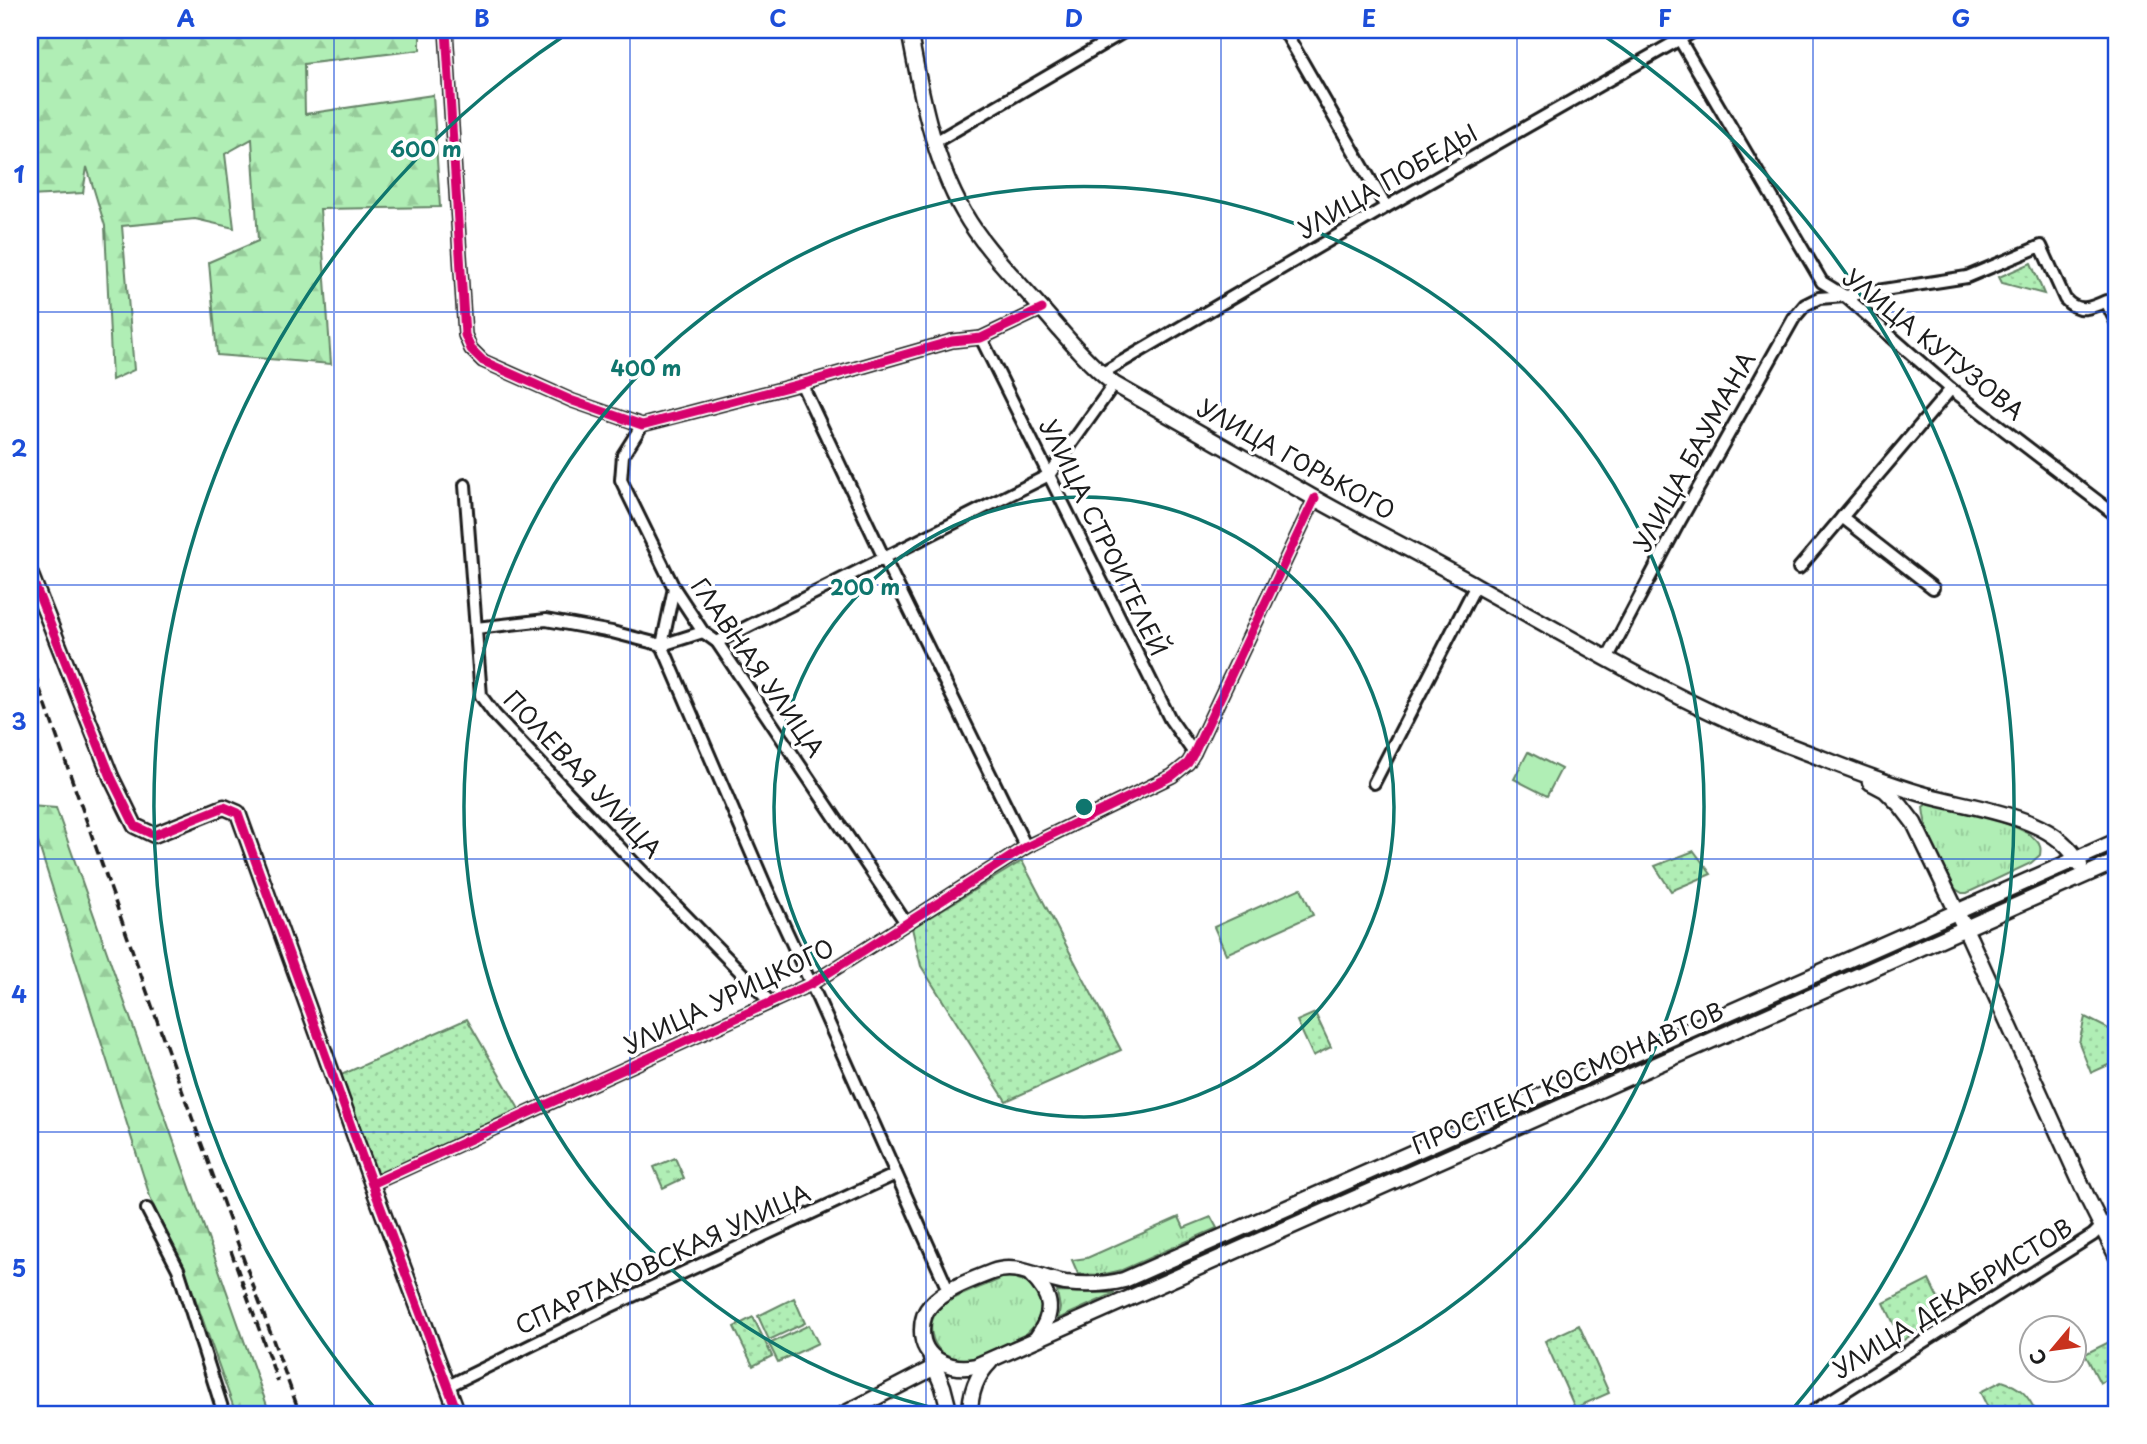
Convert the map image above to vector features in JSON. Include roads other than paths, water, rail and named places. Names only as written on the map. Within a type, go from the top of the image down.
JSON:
[{"type":"main road","name":"УЛИЦА ГОРЬКОГО","points":[[909,30],[935,142],[948,180],[964,213],[987,246],[1042,309],[1114,384],[1648,682],[1741,725],[1832,762]]},
{"type":"main road","points":[[30,573],[111,777],[135,826],[154,835],[224,807],[238,813],[458,1414]]},
{"type":"main road","points":[[1832,762],[1925,795],[1996,812],[2044,829],[2063,842],[2077,858],[2085,875]]},
{"type":"main road","points":[[1832,762],[1885,790],[1914,823],[2117,1257]]},
{"type":"main road","points":[[1914,823],[1918,801],[1925,795]]},
{"type":"main road","name":"ПРОСПЕКТ КОСМОНАВТОВ","points":[[2117,841],[1124,1280],[1080,1284],[1004,1268],[949,1292],[930,1306],[924,1316],[922,1336],[932,1360],[958,1368],[976,1366],[2117,861]]},
{"type":"main road","points":[[1030,1274],[1041,1284],[1049,1301],[1048,1319],[1036,1339]]},
{"type":"main road","points":[[970,1414],[970,1400],[975,1386],[992,1359]]},
{"type":"main road","points":[[844,1414],[932,1360],[950,1414]]},
{"type":"street","points":[[446,30],[465,335],[471,349],[483,361],[559,395],[642,425],[953,341],[981,338],[1042,309]]},
{"type":"street","points":[[935,142],[1127,30]]},
{"type":"street","points":[[1284,30],[1386,207]]},
{"type":"street","name":"УЛИЦА ПОБЕДЫ","points":[[1101,373],[1677,35],[1696,30]]},
{"type":"street","name":"УЛИЦА КУТУЗОВА","points":[[1677,35],[1822,282],[1845,296],[1951,389],[2117,516]]},
{"type":"street","name":"УЛИЦА БАУМАНА","points":[[1607,659],[1677,526],[1794,318],[1805,305],[1819,298],[1967,277],[2041,246],[2065,299],[2071,306],[2089,309],[2106,300],[2117,324]]},
{"type":"street","name":"УЛИЦА СТРОИТЕЛЕЙ","points":[[981,338],[1170,719],[1194,753]]},
{"type":"street","points":[[801,383],[1026,847]]},
{"type":"street","points":[[717,642],[1049,475],[1114,384]]},
{"type":"street","points":[[1798,568],[1951,389]]},
{"type":"street","name":"ГЛАВНАЯ УЛИЦА","points":[[642,425],[623,455],[621,480],[674,588],[703,632],[717,642],[906,923]]},
{"type":"street","name":"ПОЛЕВАЯ УЛИЦА","points":[[465,485],[481,696],[495,715],[635,864],[771,1003]]},
{"type":"street","name":"УЛИЦА УРИЦКОГО","points":[[372,1184],[811,984],[1026,847],[1172,776],[1188,763],[1194,753],[1315,498]]},
{"type":"street","points":[[1842,517],[1933,589]]},
{"type":"street","points":[[1374,783],[1476,585]]},
{"type":"street","points":[[674,588],[662,645],[766,887],[949,1292]]},
{"type":"street","points":[[476,628],[546,620],[612,632],[662,645],[703,632]]},
{"type":"street","name":"СПАРТАКОВСКАЯ УЛИЦА","points":[[448,1386],[656,1285],[896,1174]]},
{"type":"street","points":[[147,1209],[178,1269],[224,1414]]},
{"type":"street","name":"УЛИЦА ДЕКАБРИСТОВ","points":[[1809,1414],[2094,1235],[2117,1216]]},
{"type":"railway","points":[[30,661],[300,1414]]},
{"type":"railway","points":[[231,1251],[278,1382]]}]
